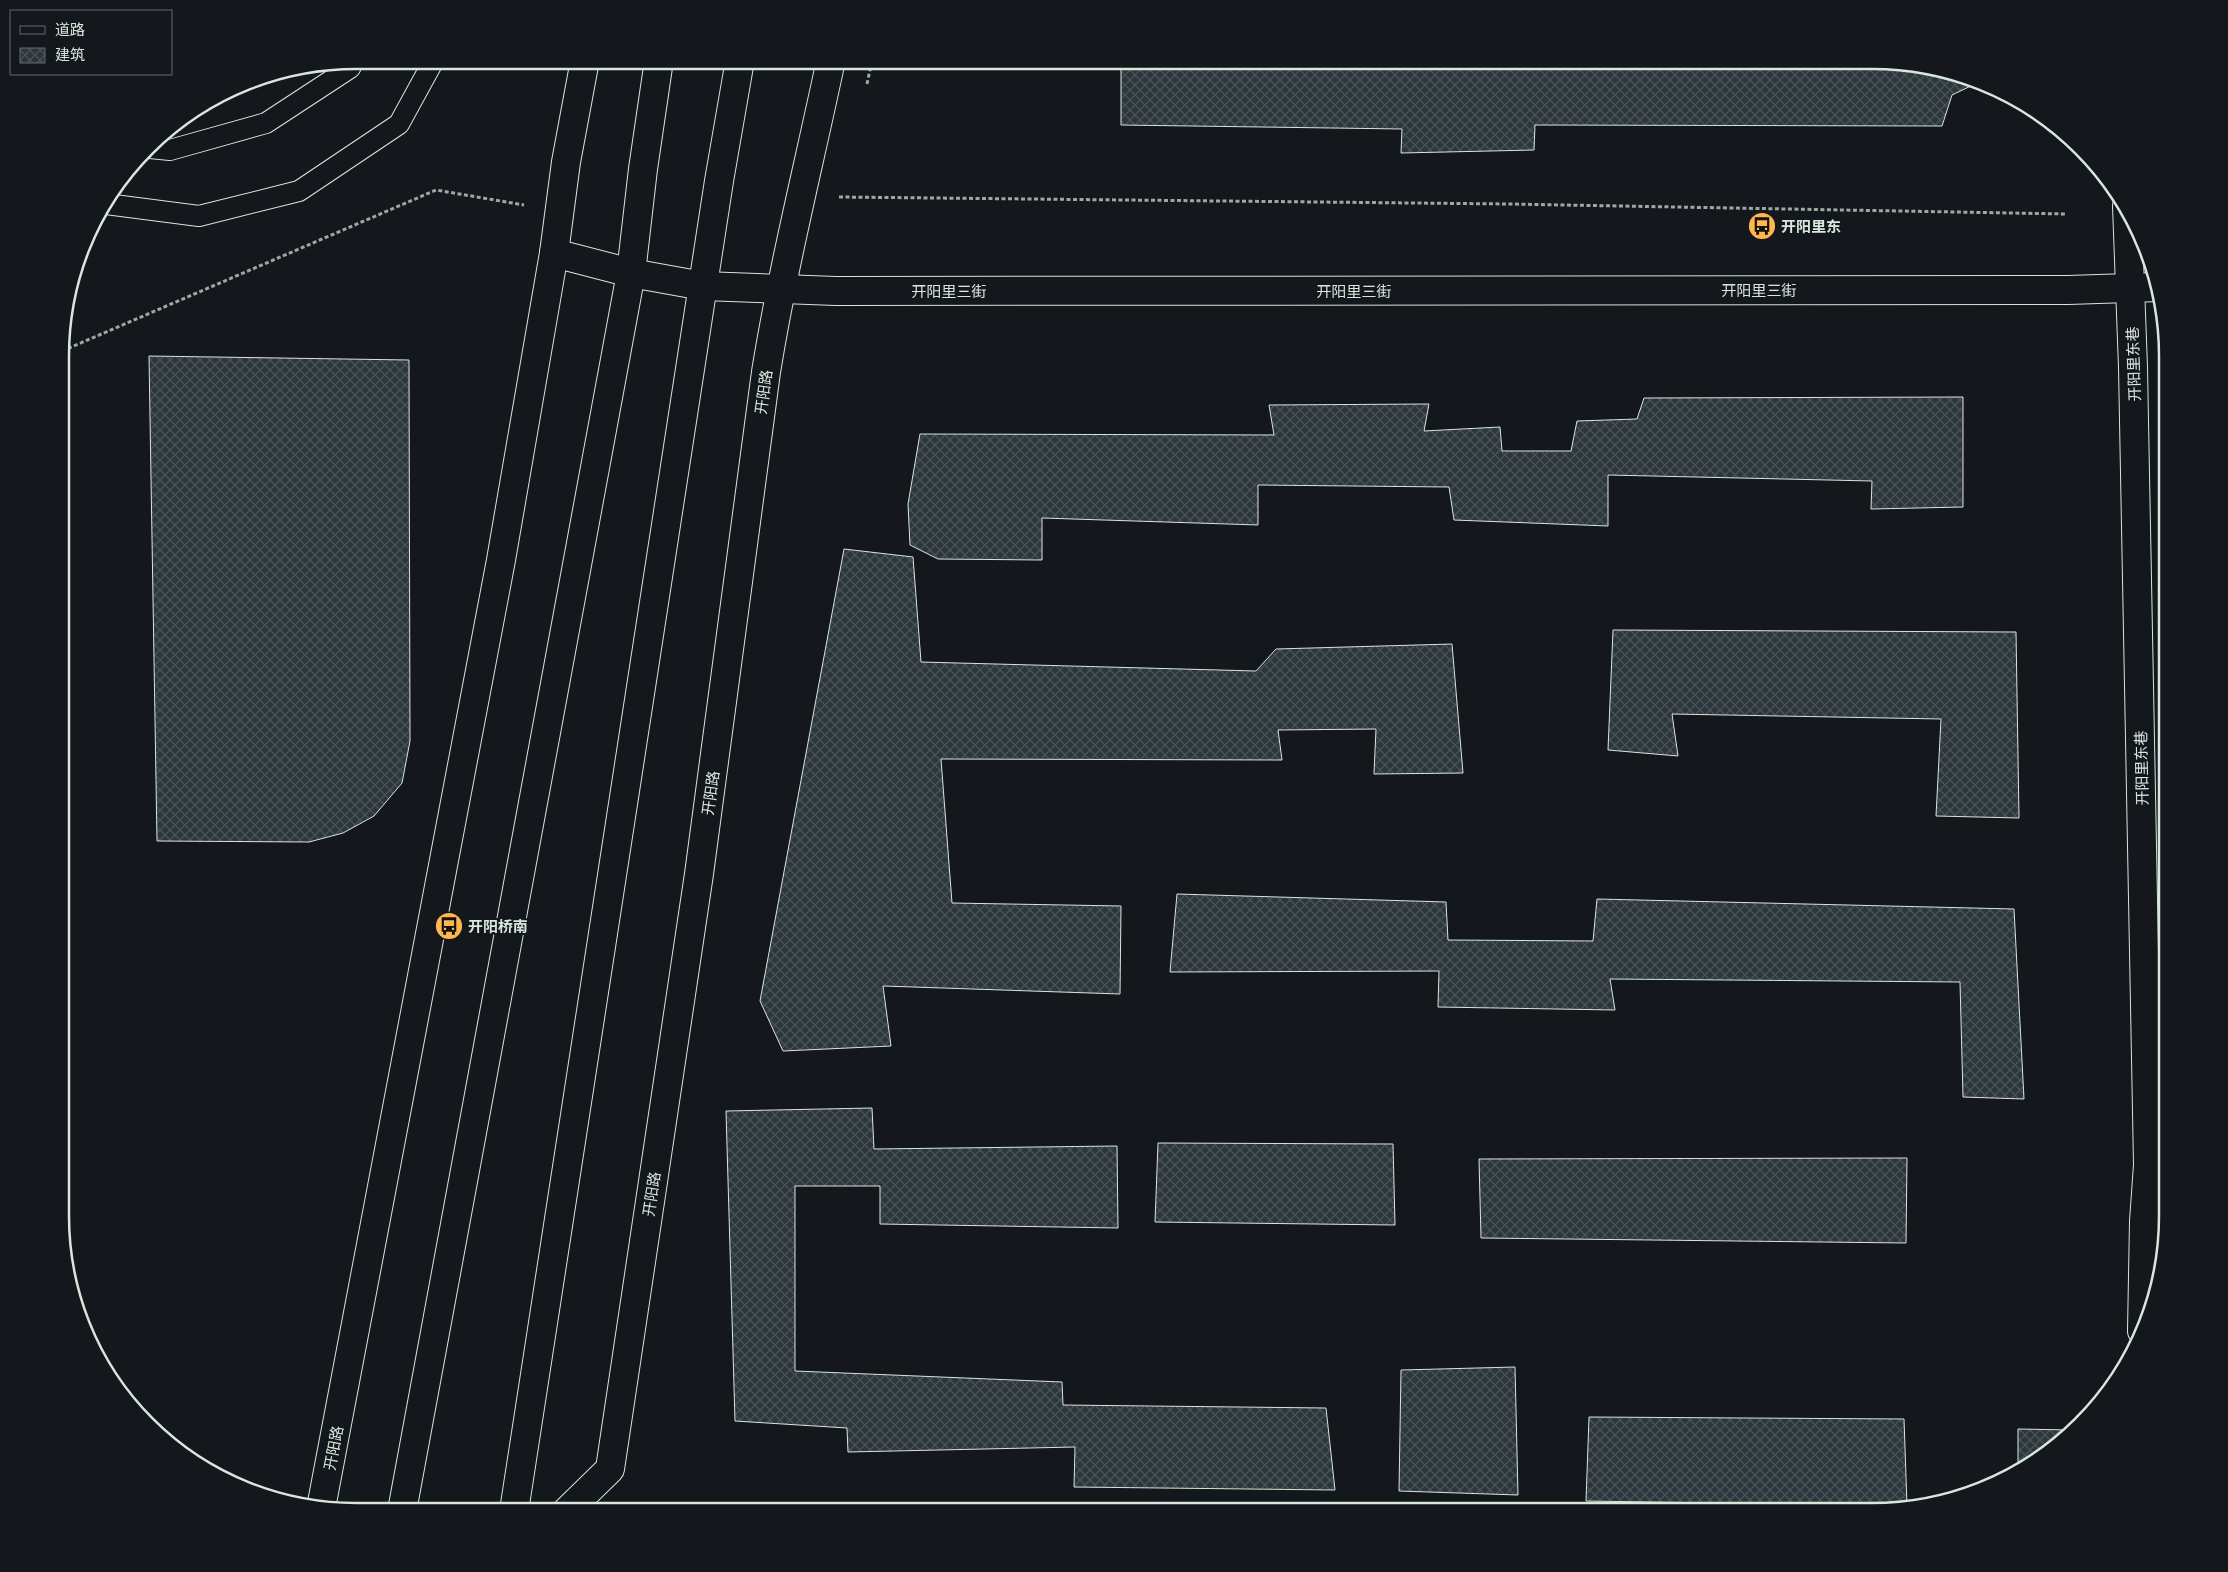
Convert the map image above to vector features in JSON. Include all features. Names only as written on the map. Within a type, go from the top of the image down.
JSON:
[{"type":"street","name":"开阳路","points":[[322,1501],[501,560],[554,252],[566,162],[583,69]]},
{"type":"street","points":[[403,1503],[631,273],[643,169],[658,69]]},
{"type":"street","points":[[515,1503],[718,180],[738,69]]},
{"type":"street","name":"开阳路","points":[[576,1503],[610,1469],[699,874],[766,372],[779,290],[829,69]]},
{"type":"street","name":"开阳里东巷","points":[[2128,225],[2131,287],[2148,1155],[2156,1221],[2145,1304]]},
{"type":"street","name":"开阳里三街","points":[[554,252],[631,273],[703,286],[779,290],[2068,290],[2151,287]]},
{"type":"lane","points":[[157,149],[170,150],[266,123],[348,69]]},
{"type":"lane","points":[[112,205],[199,216],[299,191],[399,124],[429,69]]},
{"type":"path","points":[[866,86],[870,69]]},
{"type":"path","points":[[841,188],[839,198],[1518,204],[2067,214]]},
{"type":"path","points":[[69,348],[436,190],[532,206]]},
{"type":"building","points":[[1121,69],[1891,69],[1928,74],[1970,86],[1952,95],[1942,126],[1535,125],[1534,150],[1401,153],[1402,129],[1121,125]]},
{"type":"building","points":[[149,356],[409,360],[410,741],[402,783],[374,816],[343,833],[309,842],[157,841]]},
{"type":"building","points":[[1963,397],[1963,507],[1871,509],[1872,481],[1608,475],[1608,526],[1454,520],[1449,487],[1258,485],[1258,525],[1042,518],[1042,560],[938,559],[910,545],[908,504],[920,434],[1274,435],[1269,405],[1429,404],[1424,431],[1500,427],[1502,451],[1571,451],[1577,421],[1637,419],[1644,398]]},
{"type":"building","points":[[844,549],[913,557],[921,662],[1256,671],[1276,649],[1452,644],[1463,773],[1374,774],[1376,729],[1278,730],[1282,760],[941,759],[952,903],[1121,906],[1120,994],[883,986],[891,1046],[783,1051],[760,1001]]},
{"type":"building","points":[[1613,630],[2016,632],[2019,818],[1936,816],[1941,719],[1672,714],[1678,756],[1608,750]]},
{"type":"building","points":[[1177,894],[1446,902],[1448,940],[1593,941],[1597,899],[2014,909],[2024,1099],[1963,1097],[1960,982],[1610,979],[1615,1010],[1438,1007],[1439,971],[1170,972]]},
{"type":"building","points":[[872,1108],[874,1149],[1117,1146],[1118,1228],[880,1224],[880,1186],[795,1186],[795,1371],[1062,1382],[1063,1405],[1326,1408],[1335,1490],[1074,1487],[1075,1447],[848,1452],[847,1428],[735,1421],[726,1111]]},
{"type":"building","points":[[1158,1143],[1393,1144],[1395,1225],[1155,1222]]},
{"type":"building","points":[[1907,1158],[1906,1243],[1481,1238],[1479,1159]]},
{"type":"building","points":[[1515,1367],[1518,1495],[1399,1491],[1401,1370]]},
{"type":"building","points":[[1589,1417],[1904,1419],[1907,1501],[1891,1503],[1714,1503],[1586,1501]]},
{"type":"building","points":[[2018,1429],[2064,1430],[2047,1444],[2018,1464]]},
{"type":"place","name":"开阳里东","points":[[1762,226]]},
{"type":"place","name":"开阳桥南","points":[[449,926]]}]
